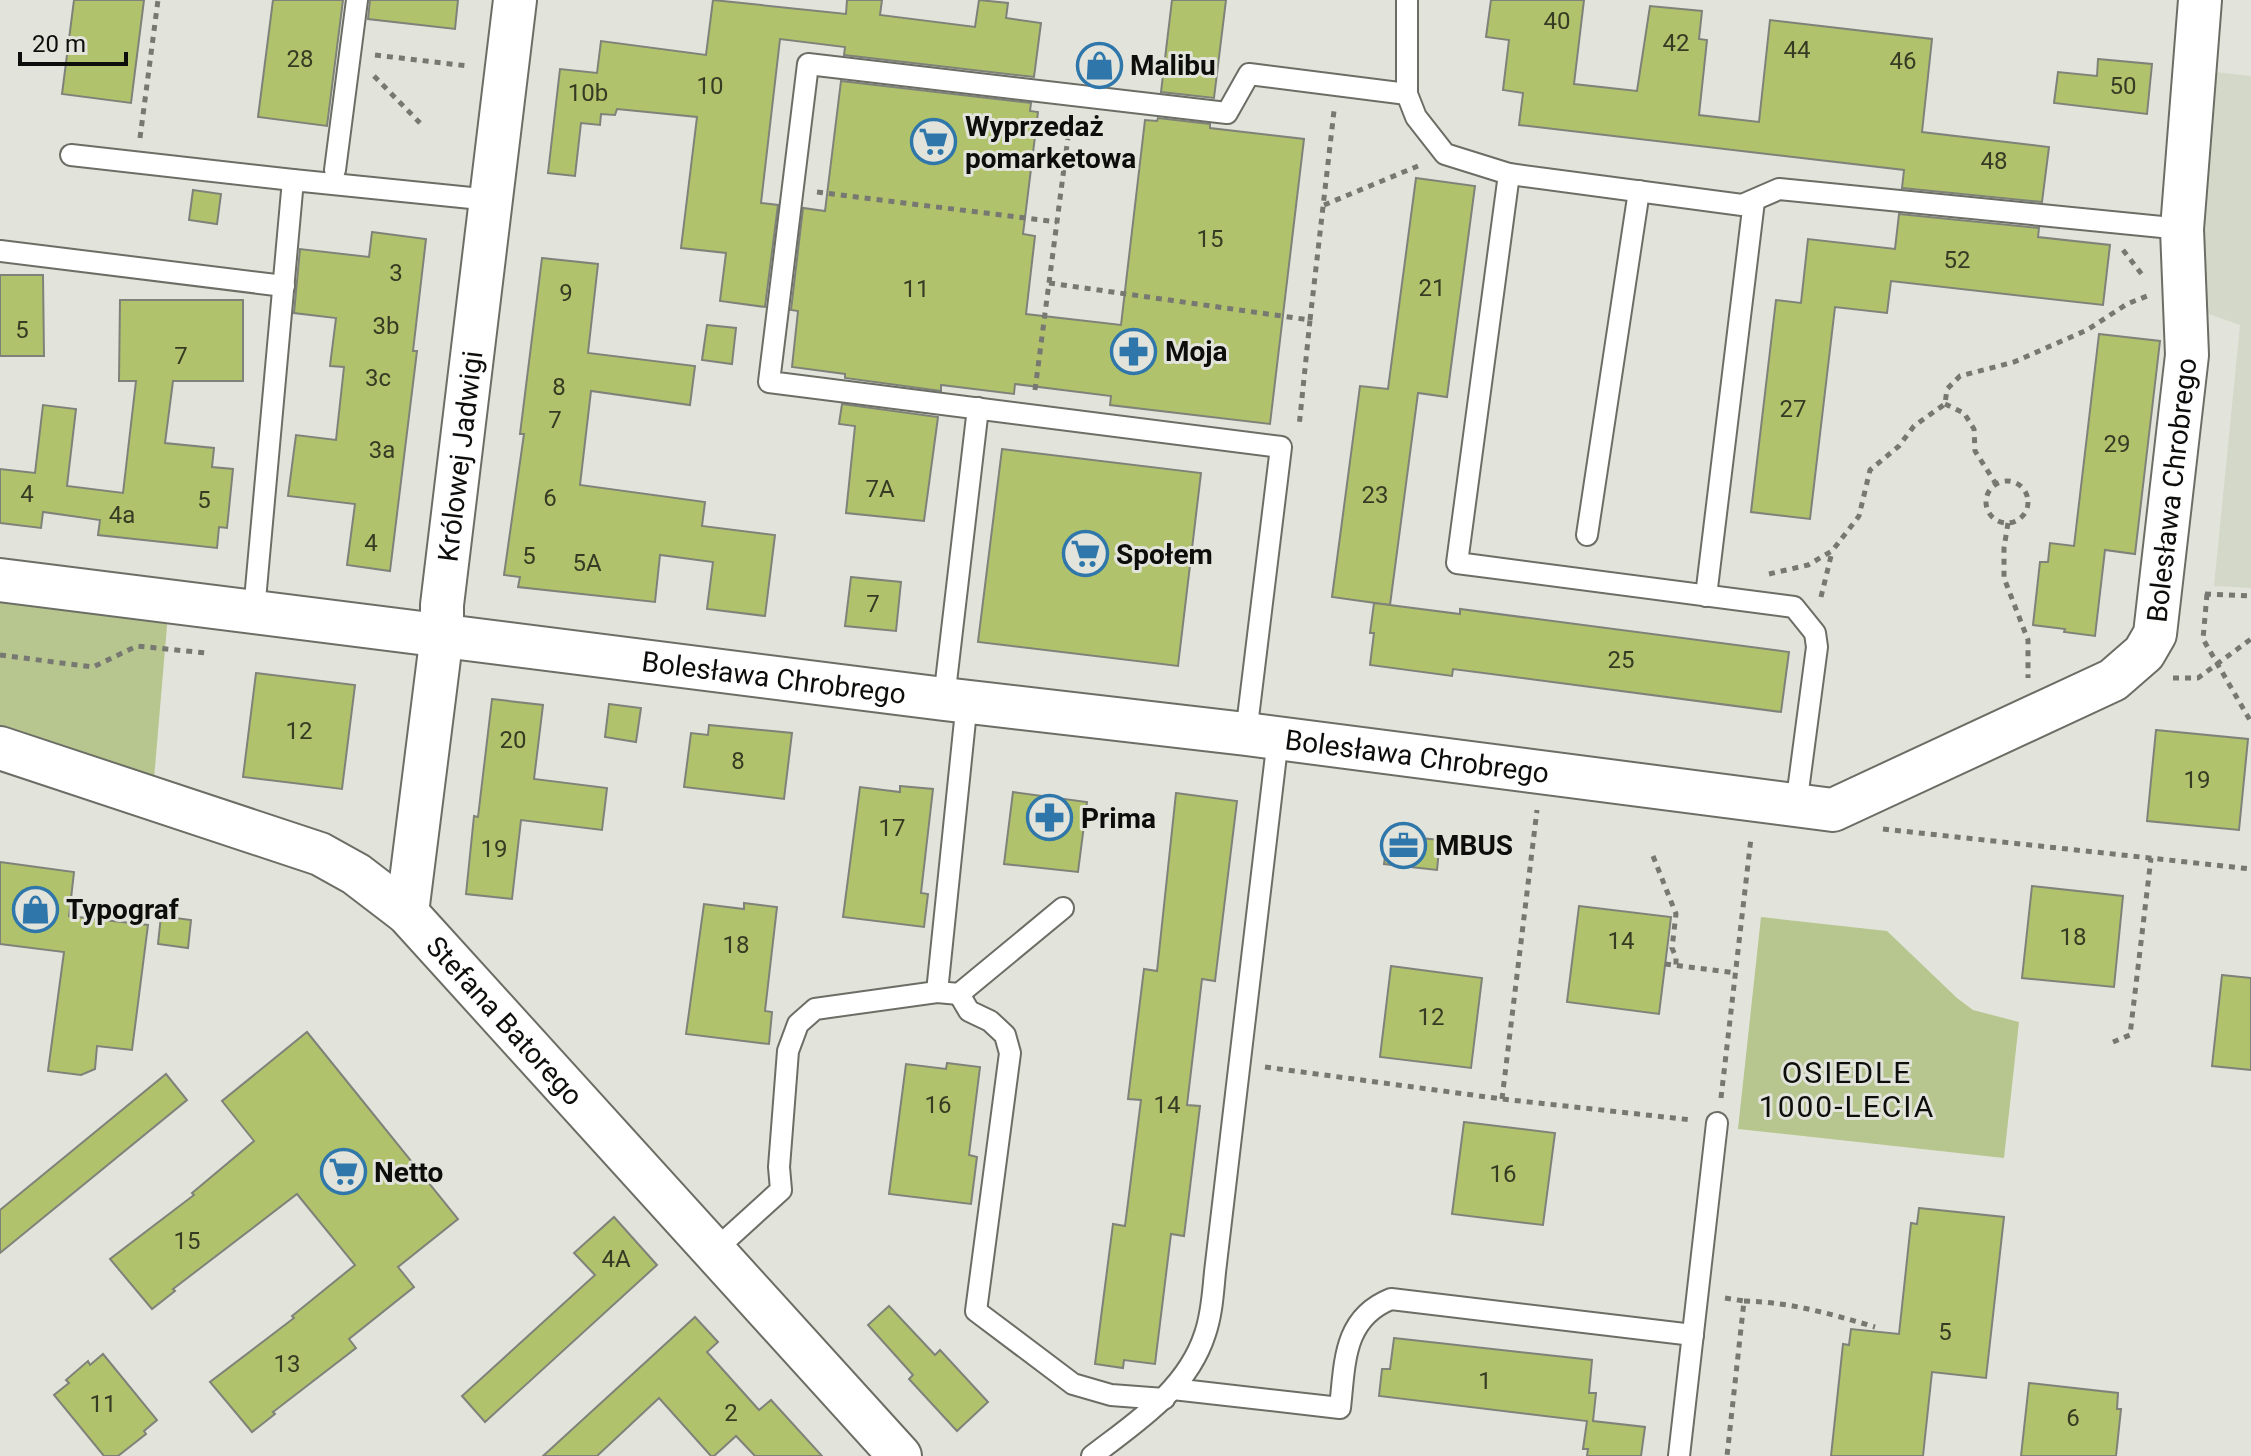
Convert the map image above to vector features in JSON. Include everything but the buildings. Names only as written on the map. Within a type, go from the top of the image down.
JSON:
[{"type":"street","name":"Królowej Jadwigi","points":[[407,913],[515,0]]},
{"type":"street","name":"Bolesława Chrobrego","points":[[0,580],[1262,736],[1814,808],[2113,680],[2144,653],[2155,634],[2186,378],[2187,355],[2170,286],[2182,229],[2200,0]]},
{"type":"street","name":"Stefana Batorego","points":[[0,748],[320,854],[356,874],[407,913],[900,1456]]},
{"type":"lane","points":[[335,170],[357,0]]},
{"type":"lane","points":[[1407,0],[1407,94],[1416,117],[1445,154],[1509,174],[1742,205],[1779,189],[2182,229]]},
{"type":"lane","points":[[1092,1456],[1169,1394],[1198,1351],[1211,1310],[1240,1064],[1281,447],[769,382],[808,64],[1227,113],[1249,74],[1407,94]]},
{"type":"lane","points":[[71,155],[491,200]]},
{"type":"lane","points":[[1509,174],[1457,563],[1794,607],[1815,633],[1817,647],[1814,808]]},
{"type":"lane","points":[[254,611],[293,180]]},
{"type":"lane","points":[[1587,535],[1639,191]]},
{"type":"lane","points":[[1706,596],[1754,201]]},
{"type":"lane","points":[[0,251],[284,286]]},
{"type":"lane","points":[[937,992],[955,700],[978,408]]},
{"type":"lane","points":[[715,1250],[781,1190],[779,1167],[788,1051],[798,1024],[815,1009],[937,992],[959,994],[1063,908]]},
{"type":"lane","points":[[959,994],[969,1011],[990,1021],[1005,1035],[1010,1053],[976,1311],[1073,1384],[1111,1395],[1169,1394],[1340,1408],[1345,1363],[1354,1327],[1374,1306],[1391,1299],[1693,1335]]},
{"type":"lane","points":[[1679,1456],[1717,1123]]},
{"type":"path","points":[[139,149],[158,0]]},
{"type":"path","points":[[350,53],[471,66]]},
{"type":"path","points":[[350,53],[420,123]]},
{"type":"path","points":[[1281,447],[1297,442],[1337,85]]},
{"type":"path","points":[[1031,415],[1074,95]]},
{"type":"path","points":[[1323,206],[1445,154]]},
{"type":"path","points":[[792,189],[1057,222]]},
{"type":"path","points":[[1767,574],[1808,565],[1832,551],[1859,516],[1870,470],[1899,446],[1914,426],[1945,404],[1947,389],[1960,376],[2014,362],[2087,330],[2127,304],[2170,286],[2119,246]]},
{"type":"path","points":[[1049,283],[1310,320]]},
{"type":"path","points":[[1945,404],[1964,413],[1974,429],[1975,451],[1996,484]]},
{"type":"path","points":[[2010,480],[2027,493],[2029,500],[2026,513],[2008,523],[1995,519],[1987,508],[1987,494],[1996,484],[2010,480]]},
{"type":"path","points":[[2008,523],[2004,578],[2028,640],[2028,692]]},
{"type":"path","points":[[1794,607],[1820,602],[1832,551]]},
{"type":"path","points":[[2160,591],[2251,596]]},
{"type":"path","points":[[2207,594],[2203,639],[2251,722]]},
{"type":"path","points":[[0,655],[93,667],[137,646],[206,653]]},
{"type":"path","points":[[1502,1099],[1541,772]]},
{"type":"path","points":[[1240,1064],[1502,1099],[1717,1123],[1755,800]]},
{"type":"path","points":[[1814,808],[1887,830],[2251,869]]},
{"type":"path","points":[[1653,856],[1676,914],[1672,948],[1676,965]]},
{"type":"path","points":[[2113,1042],[2130,1035],[2151,858]]},
{"type":"path","points":[[1665,964],[1736,973]]},
{"type":"path","points":[[1697,1295],[1808,1307],[1875,1327]]},
{"type":"path","points":[[1727,1456],[1744,1301]]},
{"type":"shaded area","points":[[2216,72],[2251,76],[2251,588],[2214,586],[2240,325],[2203,312],[2200,227]]},
{"type":"green space","points":[[0,596],[168,614],[154,779],[0,729]]},
{"type":"green space","points":[[1761,917],[1887,931],[1973,1010],[2019,1022],[2004,1158],[1738,1129]]},
{"type":"place","name":"Malibu","points":[[1099,65]]},
{"type":"place","name":"Wyprzedaż pomarketowa","points":[[934,142]]},
{"type":"place","name":"Moja","points":[[1134,351]]},
{"type":"place","name":"Społem","points":[[1085,554]]},
{"type":"place","name":"Prima","points":[[1050,818]]},
{"type":"place","name":"MBUS","points":[[1404,845]]},
{"type":"place","name":"Typograf","points":[[35,909]]},
{"type":"place","name":"Netto","points":[[343,1172]]},
{"type":"district","name":"OSIEDLE 1000-LECIA","points":[[1847,1089]]}]
